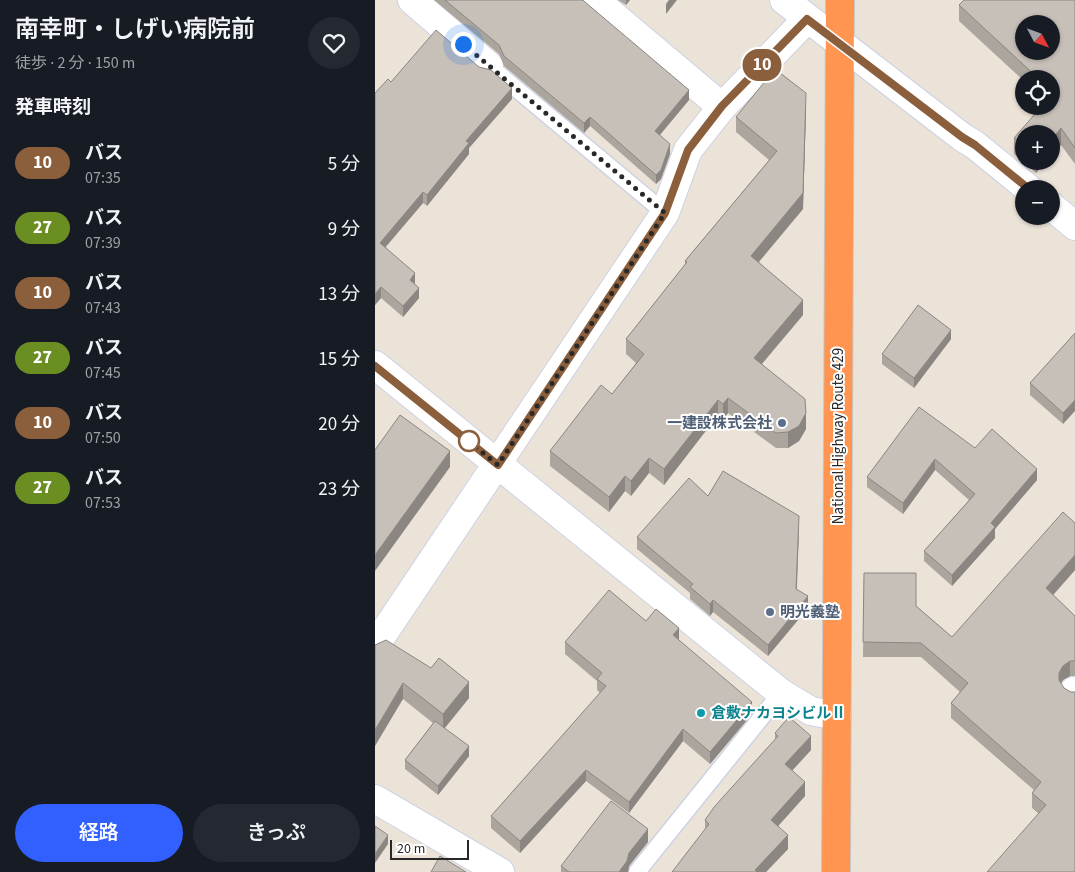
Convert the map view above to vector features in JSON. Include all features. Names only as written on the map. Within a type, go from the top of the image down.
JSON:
[{"type":"highway","name":"National Highway Route 429","points":[[836,872],[840,0]]},
{"type":"street","points":[[412,0],[489,66]]},
{"type":"street","points":[[595,0],[722,106]]},
{"type":"street","points":[[784,0],[975,145],[1018,180]]},
{"type":"street","points":[[375,646],[665,213],[688,150],[722,106],[807,19]]},
{"type":"street","points":[[1060,214],[1075,226]]},
{"type":"street","points":[[375,366],[781,693],[811,711],[837,716]]},
{"type":"street","points":[[375,799],[500,872]]},
{"type":"lane","points":[[489,66],[665,213]]},
{"type":"lane","points":[[637,872],[781,693]]},
{"type":"building","points":[[445,0],[583,0],[689,90],[655,131],[670,144],[661,170],[656,175],[590,117],[584,123],[504,56],[499,45]]},
{"type":"building","points":[[964,0],[1075,0],[1075,148],[1061,128],[1060,129],[1060,125],[1025,125],[1034,115],[1060,115],[1060,70],[1029,70],[1018,60],[1060,60],[1060,15],[1015,15],[1015,57],[959,5]]},
{"type":"building","points":[[436,30],[479,67],[491,70],[512,88],[466,141],[469,143],[427,195],[423,192],[380,243],[415,273],[410,280],[419,288],[403,306],[381,287],[375,294],[375,93],[388,79],[391,82]]},
{"type":"building","points":[[775,69],[806,93],[803,193],[751,256],[803,300],[754,358],[805,399],[806,413],[799,426],[788,432],[776,433],[728,398],[723,404],[718,400],[664,469],[649,458],[631,481],[625,476],[609,497],[550,451],[601,385],[612,394],[644,354],[626,339],[687,262],[685,261],[777,151],[736,117]]},
{"type":"building","points":[[918,305],[951,330],[914,378],[882,354]]},
{"type":"building","points":[[1075,333],[1075,400],[1063,413],[1030,383]]},
{"type":"building","points":[[919,407],[975,448],[992,429],[1037,469],[991,523],[995,527],[952,575],[924,551],[975,494],[935,459],[903,503],[867,477]]},
{"type":"building","points":[[400,415],[450,451],[375,555],[375,450]]},
{"type":"building","points":[[723,471],[799,516],[796,589],[808,596],[768,645],[713,600],[710,604],[690,587],[693,584],[637,537],[689,478],[708,496]]},
{"type":"building","points":[[1063,512],[1075,523],[1075,555],[1046,588],[1075,616],[1075,661],[1070,661],[1063,666],[1059,673],[1059,680],[1064,688],[1075,692],[1075,872],[987,872],[1046,805],[1032,793],[1041,782],[951,703],[968,683],[921,643],[863,642],[864,573],[916,573],[916,606],[952,637]]},
{"type":"building","points":[[609,590],[646,621],[656,609],[679,628],[673,635],[752,702],[710,752],[683,729],[629,802],[586,770],[520,841],[491,816],[606,686],[597,679],[602,673],[565,642]]},
{"type":"building","points":[[386,640],[431,668],[439,658],[469,682],[443,714],[403,683],[375,730],[375,645]]},
{"type":"building","points":[[789,717],[811,736],[785,764],[805,782],[771,820],[788,835],[755,870],[757,872],[672,872],[709,824],[705,820],[715,806],[778,736],[775,733]]},
{"type":"building","points":[[435,721],[469,746],[438,786],[405,760]]},
{"type":"building","points":[[611,801],[648,829],[629,853],[627,861],[619,872],[569,872],[561,866]]},
{"type":"building","points":[[375,826],[388,835],[375,854]]},
{"type":"building","points":[[440,856],[466,872],[431,872]]},
{"type":"bus line","name":"10","points":[[375,366],[498,465],[665,213],[688,150],[722,106],[807,19],[975,145],[1018,180]]},
{"type":"place","name":"一建設株式会社","points":[[782,423]]},
{"type":"place","name":"明光義塾","points":[[770,612]]},
{"type":"place","name":"倉敷ナカヨシビルⅡ","points":[[701,713]]},
{"type":"route","points":[[463,44],[665,213],[498,465],[467,440],[469,441]]}]
